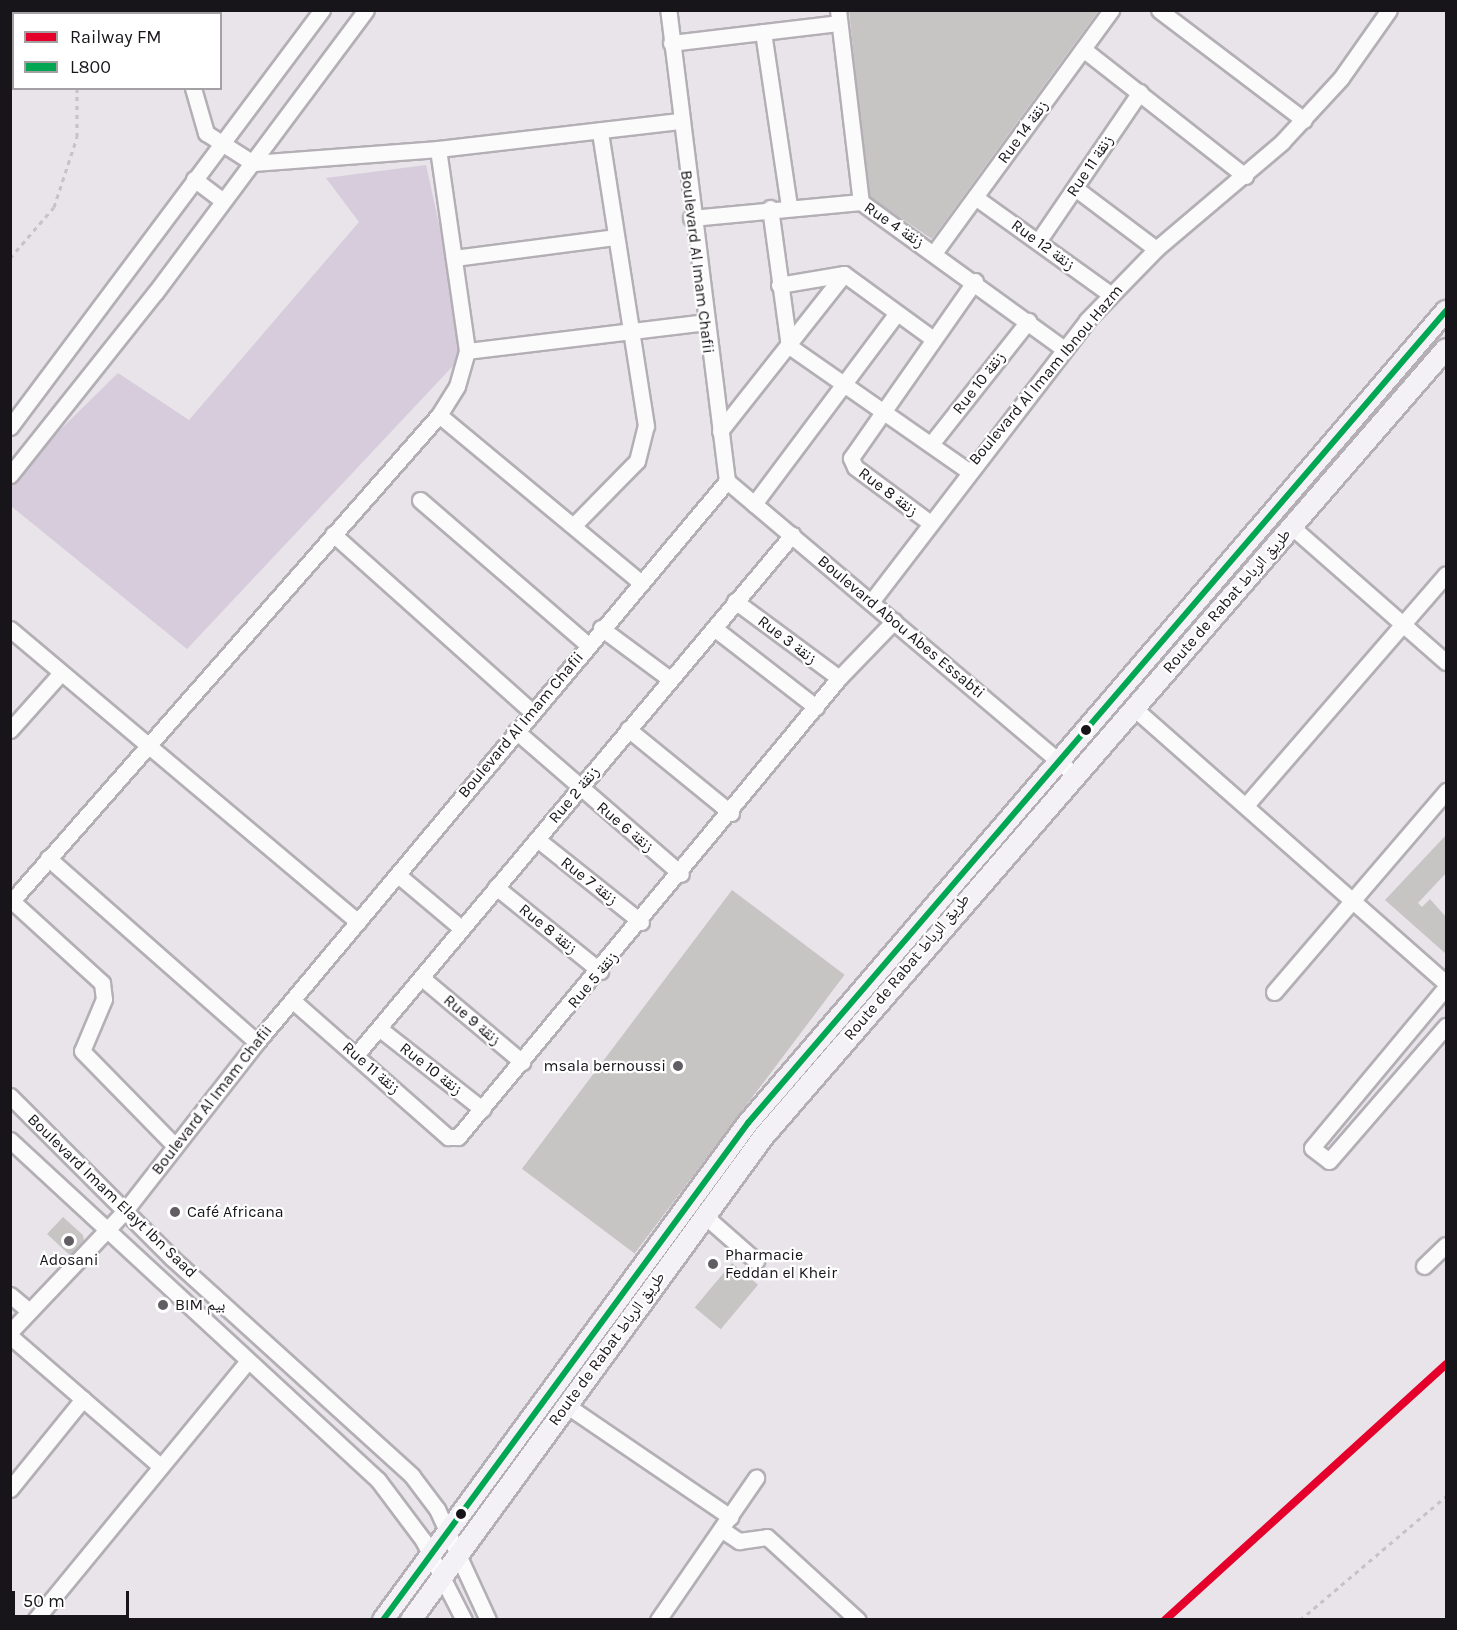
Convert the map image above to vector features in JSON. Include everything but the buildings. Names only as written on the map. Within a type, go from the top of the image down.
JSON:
[{"type":"main road","name":"Route de Rabat طريق الرباط","points":[[383,1620],[748,1124],[1057,759],[1446,311]]},
{"type":"main road","name":"Route de Rabat طريق الرباط","points":[[411,1620],[764,1136],[1074,774],[1135,709],[1446,350]]},
{"type":"street","points":[[10,427],[322,10]]},
{"type":"street","points":[[10,475],[253,163],[366,10]]},
{"type":"street","name":"Boulevard Al Imam Chafii","points":[[10,1332],[124,1212],[257,1042],[398,875],[587,644],[727,481],[691,218],[668,10]]},
{"type":"street","name":"Rue 14 زنقة","points":[[934,253],[1111,10]]},
{"type":"street","name":"Boulevard Al Imam Ibnou Hazm","points":[[871,602],[967,470],[1110,294],[1156,249],[1245,176],[1304,120],[1389,10]]},
{"type":"street","points":[[1168,13],[1304,120]]},
{"type":"street","points":[[671,42],[763,32],[839,17],[861,202]]},
{"type":"street","points":[[763,32],[789,206]]},
{"type":"street","points":[[1083,49],[1245,176]]},
{"type":"street","points":[[193,90],[200,125],[220,144],[253,163],[438,149],[679,121]]},
{"type":"street","name":"Rue 11 زنقة","points":[[1039,240],[1140,92]]},
{"type":"street","points":[[574,525],[637,461],[644,443],[646,426],[629,331],[600,131]]},
{"type":"street","points":[[175,1146],[82,1051],[104,999],[102,983],[11,902],[438,415],[457,386],[467,351],[438,149]]},
{"type":"street","points":[[194,179],[223,201]]},
{"type":"street","points":[[1075,188],[1156,249]]},
{"type":"street","name":"Rue 12 زنقة","points":[[975,197],[1039,240],[1110,294]]},
{"type":"street","name":"Rue 4 زنقة","points":[[691,218],[789,206],[861,202],[975,281],[1064,349]]},
{"type":"street","points":[[770,208],[789,346],[967,470]]},
{"type":"street","points":[[454,258],[615,237]]},
{"type":"street","points":[[779,285],[844,274],[933,339]]},
{"type":"street","points":[[720,431],[844,274]]},
{"type":"street","points":[[884,411],[975,281]]},
{"type":"street","points":[[754,504],[845,387],[896,314]]},
{"type":"street","name":"Rue 10 زنقة","points":[[931,444],[1028,321]]},
{"type":"street","points":[[467,351],[705,322]]},
{"type":"street","name":"Rue 8 زنقة","points":[[884,411],[851,458],[855,467],[929,522]]},
{"type":"street","points":[[438,415],[574,525],[640,582]]},
{"type":"street","name":"Boulevard Abou Abes Essabti","points":[[727,481],[1074,774]]},
{"type":"street","points":[[420,500],[587,644]]},
{"type":"street","points":[[1292,526],[1446,662]]},
{"type":"street","points":[[333,534],[532,712]]},
{"type":"street","name":"Rue 2 زنقة","points":[[356,1055],[792,535]]},
{"type":"street","points":[[1247,804],[1446,574]]},
{"type":"street","name":"Rue 3 زنقة","points":[[735,601],[839,678]]},
{"type":"street","name":"Rue 5 زنقة","points":[[448,1137],[458,1137],[681,874],[839,678],[894,621]]},
{"type":"street","points":[[602,628],[670,679]]},
{"type":"street","points":[[714,628],[816,707]]},
{"type":"street","points":[[10,629],[358,922]]},
{"type":"street","points":[[10,730],[61,673]]},
{"type":"street","points":[[1135,709],[1247,804],[1446,985],[1312,1148],[1329,1161],[1446,1026]]},
{"type":"street","points":[[628,729],[731,813]]},
{"type":"street","name":"Rue 6 زنقة","points":[[516,731],[579,789],[681,874]]},
{"type":"street","points":[[1274,992],[1446,791]]},
{"type":"street","name":"Rue 7 زنقة","points":[[537,839],[641,922]]},
{"type":"street","points":[[48,858],[257,1042]]},
{"type":"street","points":[[398,875],[461,928]]},
{"type":"street","name":"Rue 8 زنقة","points":[[496,887],[600,971]]},
{"type":"street","name":"Rue 9 زنقة","points":[[422,978],[522,1062]]},
{"type":"street","name":"Rue 11 زنقة","points":[[292,1000],[448,1137]]},
{"type":"street","name":"Rue 10 زنقة","points":[[380,1029],[482,1109]]},
{"type":"street","points":[[1371,1077],[1390,1092]]},
{"type":"street","name":"Boulevard Imam Elayt Ibn Saad","points":[[10,1096],[124,1212],[397,1460],[447,1530],[488,1620]]},
{"type":"street","name":"Boulevard Imam Elayt Ibn Saad","points":[[10,1140],[105,1232],[378,1480],[430,1554],[464,1620]]},
{"type":"street","points":[[705,1216],[756,1261]]},
{"type":"street","points":[[1424,1266],[1446,1245]]},
{"type":"street","points":[[10,1295],[28,1311]]},
{"type":"street","points":[[10,1336],[160,1466]]},
{"type":"street","points":[[35,1620],[246,1362]]},
{"type":"street","points":[[10,1489],[82,1399]]},
{"type":"street","points":[[566,1405],[726,1523],[740,1541],[767,1537],[858,1620]]},
{"type":"street","points":[[658,1620],[756,1478]]},
{"type":"path","points":[[10,258],[54,207],[77,137],[77,90]]},
{"type":"path","points":[[1300,1620],[1446,1496]]},
{"type":"shaded area","points":[[426,165],[467,351],[187,649],[11,506],[11,478],[118,373],[189,420],[359,222],[326,178]]},
{"type":"rail line","name":"FM","points":[[1165,1620],[1446,1364]]},
{"type":"transit line","name":"L800","points":[[383,1620],[748,1123],[1446,311]]},
{"type":"place","name":"msala bernoussi","points":[[678,1066]]},
{"type":"place","name":"Café Africana","points":[[175,1212]]},
{"type":"place","name":"Adosani","points":[[69,1241]]},
{"type":"place","name":"Pharmacie Feddan el Kheir","points":[[713,1264]]},
{"type":"place","name":"BIM بيم","points":[[163,1305]]}]
